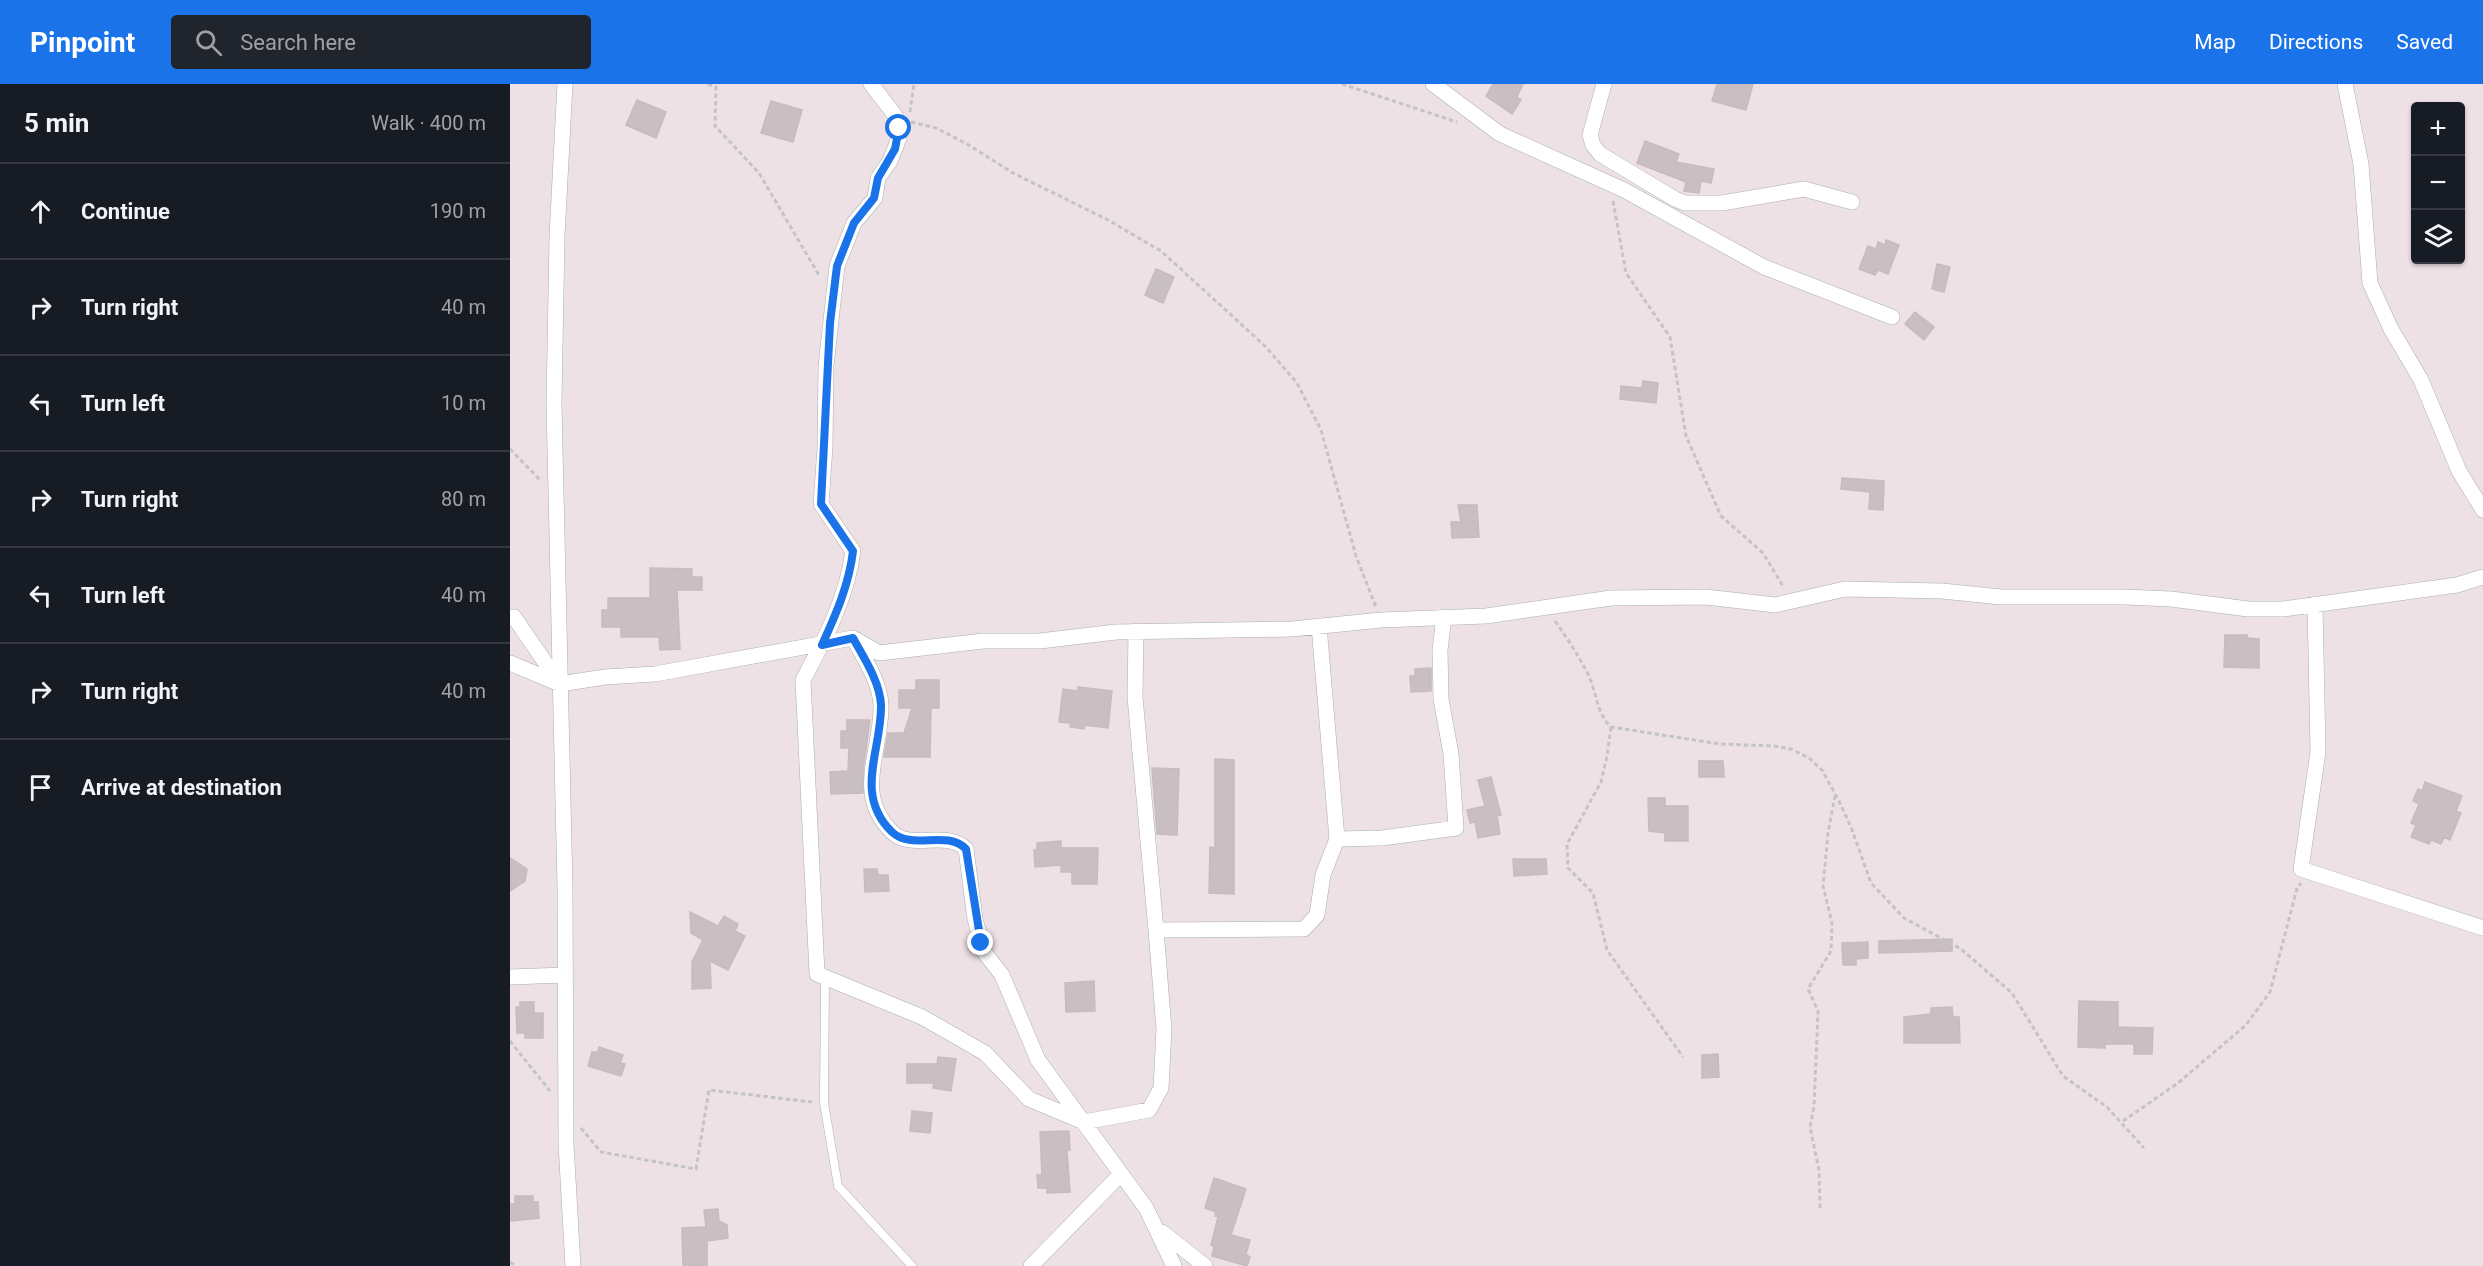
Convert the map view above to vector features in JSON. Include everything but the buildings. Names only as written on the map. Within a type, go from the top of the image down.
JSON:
[{"type":"street","points":[[565,84],[557,236],[554,404],[566,1109],[573,1266]]},
{"type":"street","points":[[871,84],[904,122],[890,161],[878,178],[874,198],[854,223],[837,266],[826,366],[825,447],[821,504],[853,551],[850,576],[844,594],[822,645],[803,680],[817,974],[922,1017],[985,1053],[1029,1099],[1084,1122],[1149,1110],[1161,1088],[1164,1029],[1135,697],[1136,631]]},
{"type":"street","points":[[1433,84],[1500,134],[1611,185],[1764,267],[1892,317]]},
{"type":"street","points":[[1604,84],[1590,135],[1593,145],[1600,154],[1675,199],[1692,204],[1722,203],[1804,189],[1852,202]]},
{"type":"street","points":[[2345,84],[2361,164],[2370,283],[2391,329],[2421,380],[2458,471],[2483,510]]},
{"type":"street","points":[[510,663],[560,684],[605,677],[655,674],[853,638],[879,652],[983,641],[1040,641],[1136,631],[1292,629],[1381,620],[1486,616],[1611,598],[1706,597],[1774,605],[1793,603],[1829,591],[1875,588],[2001,597],[2171,599],[2248,609],[2283,609],[2457,585],[2483,578]]},
{"type":"street","points":[[2315,604],[2318,752],[2301,869],[2483,928]]},
{"type":"street","points":[[510,617],[514,617],[560,684]]},
{"type":"street","points":[[1337,839],[1382,838],[1456,828],[1451,754],[1441,699],[1440,650],[1444,617]]},
{"type":"street","points":[[1156,930],[1304,929],[1317,915],[1323,875],[1337,839],[1319,626]]},
{"type":"street","points":[[853,638],[875,680],[881,704],[870,783],[880,819],[894,834],[902,838],[951,840],[966,849],[975,919],[984,952],[1002,975],[1038,1060],[1146,1208],[1174,1266]]},
{"type":"street","points":[[510,977],[565,975]]},
{"type":"street","points":[[1031,1266],[1121,1174]]},
{"type":"street","points":[[1157,1229],[1206,1266]]},
{"type":"lane","points":[[825,977],[824,1103],[838,1186],[912,1266]]},
{"type":"path","points":[[708,84],[716,87],[715,126],[759,173],[833,299]]},
{"type":"path","points":[[914,84],[904,122],[936,128],[967,144],[1013,173],[1108,220],[1161,251],[1265,346],[1298,383],[1321,430],[1356,556],[1381,620]]},
{"type":"path","points":[[1342,84],[1467,125]]},
{"type":"path","points":[[1611,185],[1626,273],[1670,337],[1686,436],[1721,516],[1763,554],[1793,603]]},
{"type":"path","points":[[510,449],[556,497]]},
{"type":"path","points":[[1545,608],[1573,647],[1589,676],[1605,721],[1611,727],[1720,744],[1791,749],[1809,758],[1822,770],[1835,794],[1851,827],[1871,883],[1904,918],[1961,949],[2012,993],[2063,1076],[2107,1107],[2144,1148]]},
{"type":"path","points":[[1611,727],[1600,782],[1568,844],[1568,868],[1593,893],[1607,950],[1683,1057]]},
{"type":"path","points":[[1820,1208],[1819,1170],[1810,1127],[1814,1107],[1818,1011],[1808,989],[1831,951],[1833,923],[1823,886],[1828,832],[1835,794]]},
{"type":"path","points":[[2123,1121],[2178,1083],[2246,1025],[2252,1017],[2270,992],[2297,888],[2309,872]]},
{"type":"path","points":[[510,1041],[601,1152],[696,1169],[709,1090],[824,1103]]},
{"type":"path","points":[[510,1262],[516,1266]]},
{"type":"route","points":[[899,128],[899,138],[890,161],[878,178],[874,198],[854,223],[837,266],[826,366],[825,447],[821,504],[853,551],[850,576],[822,645],[853,638],[875,680],[881,704],[870,783],[880,819],[894,834],[902,838],[951,840],[966,849],[975,919],[981,943]]}]
